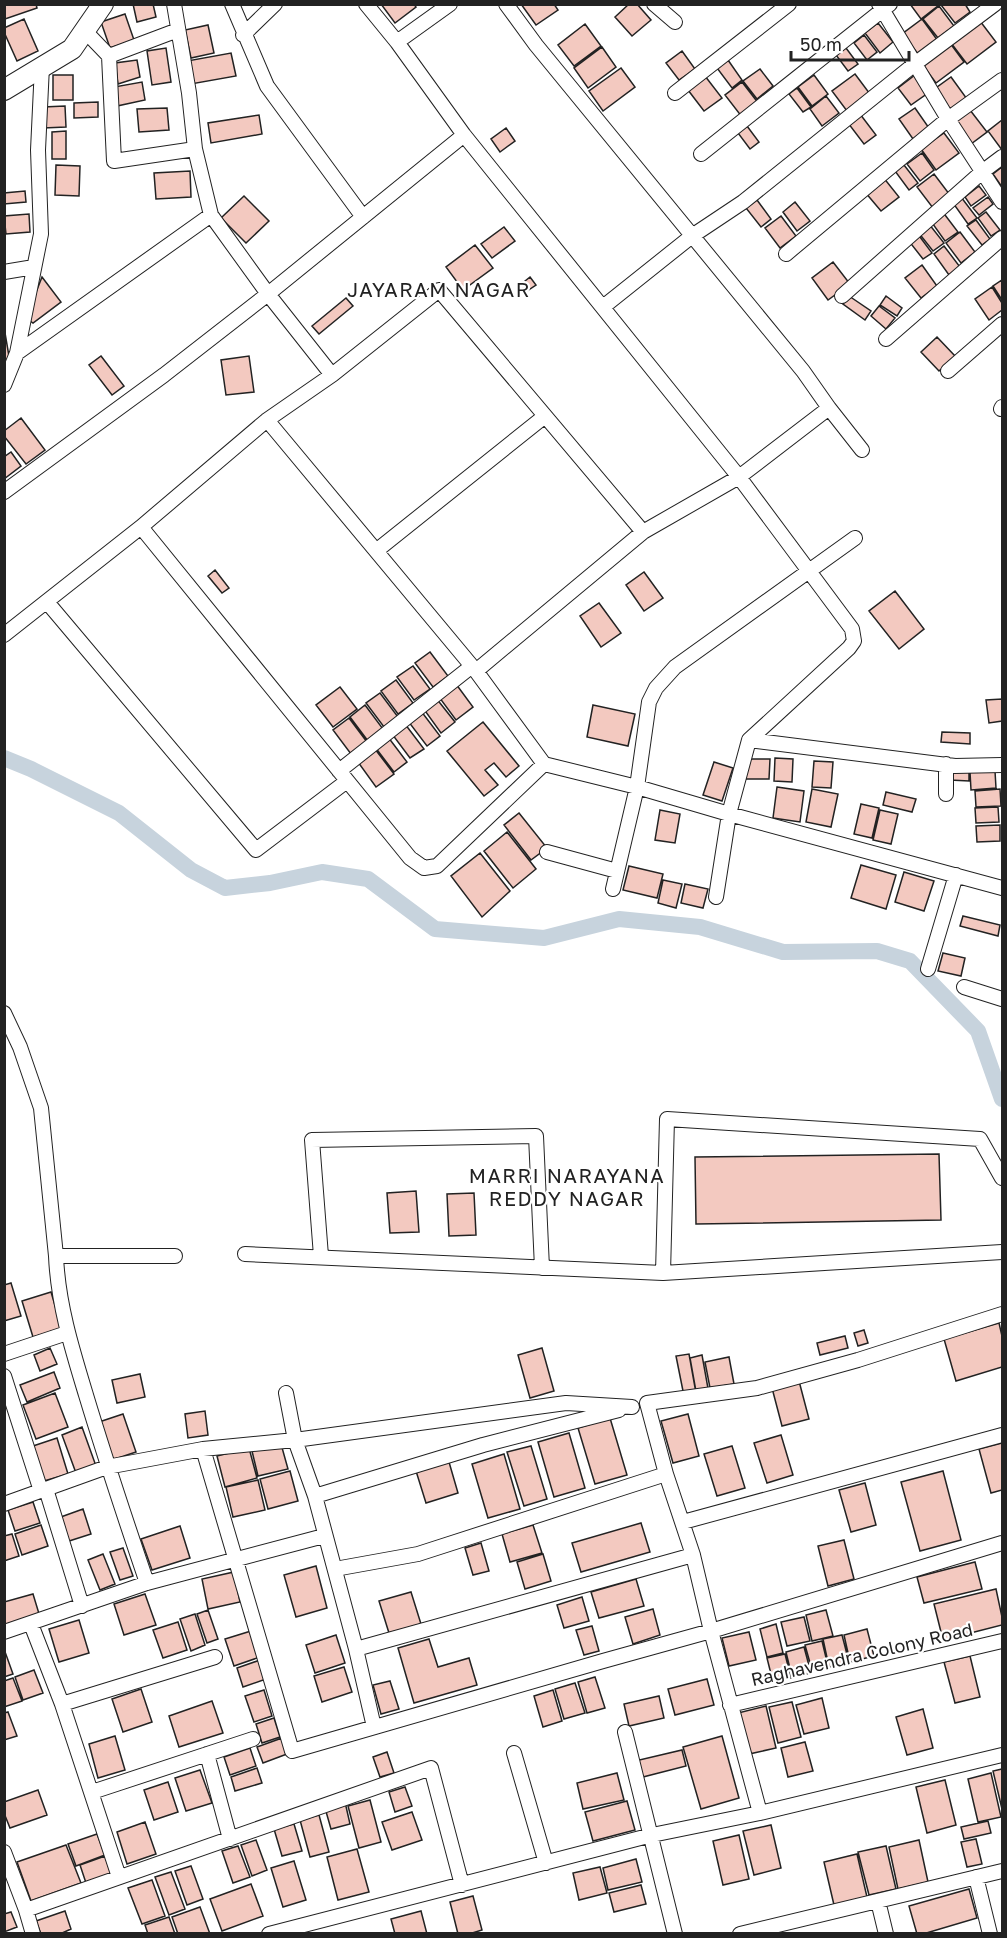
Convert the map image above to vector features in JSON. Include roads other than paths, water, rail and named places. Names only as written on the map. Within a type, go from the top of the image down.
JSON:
[{"type":"main road","points":[[4,90],[72,49],[103,4]]},
{"type":"street","points":[[174,4],[189,93],[195,149],[211,215],[268,294],[332,375]]},
{"type":"street","points":[[232,4],[267,86],[363,218]]},
{"type":"street","points":[[243,34],[275,4]]},
{"type":"street","points":[[366,4],[397,42],[464,135],[739,477],[852,629],[854,641],[849,648],[749,740],[729,814],[716,897]]},
{"type":"street","points":[[397,42],[450,4]]},
{"type":"street","points":[[506,4],[536,45],[803,371],[862,450]]},
{"type":"street","points":[[654,4],[675,22]]},
{"type":"street","points":[[675,93],[789,4]]},
{"type":"street","points":[[603,307],[692,236],[743,202],[916,63],[995,4]]},
{"type":"street","points":[[701,154],[884,6],[948,119],[1002,202]]},
{"type":"street","points":[[109,56],[178,30]]},
{"type":"street","points":[[85,31],[109,56],[114,161],[195,149]]},
{"type":"street","points":[[5,383],[16,353],[41,234],[38,150],[42,66]]},
{"type":"street","points":[[786,254],[948,119],[1002,80]]},
{"type":"street","points":[[4,492],[164,375],[464,135]]},
{"type":"street","points":[[842,296],[1002,157]]},
{"type":"street","points":[[16,353],[211,215]]},
{"type":"street","points":[[886,339],[1002,238]]},
{"type":"street","points":[[4,272],[34,267]]},
{"type":"street","points":[[4,635],[141,526],[267,420],[332,375],[439,290],[643,532]]},
{"type":"street","points":[[948,371],[1002,324]]},
{"type":"street","points":[[47,602],[256,850],[474,668],[643,532],[739,477],[829,408]]},
{"type":"street","points":[[376,551],[545,416]]},
{"type":"street","points":[[267,420],[474,668],[544,764],[637,787],[1002,888]]},
{"type":"street","points":[[141,526],[410,858],[424,868],[437,866],[544,764]]},
{"type":"street","points":[[613,889],[637,787],[649,702],[656,687],[675,667],[855,538]]},
{"type":"street","points":[[749,740],[946,764],[1002,765]]},
{"type":"street","points":[[946,764],[946,794]]},
{"type":"street","points":[[547,852],[617,871]]},
{"type":"street","points":[[928,969],[956,876]]},
{"type":"street","points":[[964,987],[1002,999]]},
{"type":"street","points":[[4,1013],[20,1047],[41,1108],[57,1281],[68,1333],[107,1467],[147,1583]]},
{"type":"street","points":[[663,1274],[667,1119],[980,1139],[1002,1178]]},
{"type":"street","points":[[321,1256],[312,1140],[536,1136],[543,1268]]},
{"type":"street","points":[[245,1254],[663,1274],[1002,1252]]},
{"type":"street","points":[[56,1256],[175,1256]]},
{"type":"street","points":[[315,1496],[483,1445],[647,1403],[757,1389],[858,1360],[1002,1314]]},
{"type":"street","points":[[4,1354],[68,1333]]},
{"type":"street","points":[[4,1376],[82,1606]]},
{"type":"street","points":[[286,1393],[295,1440],[315,1496],[356,1649],[374,1727]]},
{"type":"street","points":[[4,1504],[107,1467],[203,1449],[295,1440],[566,1403],[632,1407]]},
{"type":"street","points":[[647,1403],[666,1474],[693,1555],[730,1705],[760,1813]]},
{"type":"street","points":[[683,1522],[1002,1435]]},
{"type":"street","points":[[203,1449],[292,1751],[711,1631],[1002,1543]]},
{"type":"street","points":[[335,1569],[418,1554],[666,1474]]},
{"type":"street","points":[[4,1632],[147,1583],[324,1536]]},
{"type":"street","points":[[356,1649],[693,1555]]},
{"type":"street","points":[[31,1624],[63,1704],[119,1877]]},
{"type":"street","name":"Raghavendra Colony Road","points":[[730,1705],[1002,1641]]},
{"type":"street","points":[[63,1704],[215,1657]]},
{"type":"street","points":[[625,1732],[675,1934]]},
{"type":"street","points":[[92,1792],[253,1739]]},
{"type":"street","points":[[514,1753],[546,1863]]},
{"type":"street","points":[[207,1754],[230,1839]]},
{"type":"street","points":[[269,1934],[652,1835],[760,1813],[1002,1755]]},
{"type":"street","points":[[27,1910],[431,1768],[462,1885]]},
{"type":"street","points":[[4,1852],[27,1910],[33,1934]]},
{"type":"street","points":[[740,1934],[780,1929],[878,1901],[1002,1871]]},
{"type":"street","points":[[976,1877],[990,1934]]},
{"type":"street","points":[[878,1901],[886,1934]]},
{"type":"waterway","points":[[4,758],[119,813],[191,870],[225,888],[270,883],[322,872],[368,879],[435,929],[544,938],[619,919],[700,927],[783,952],[877,951],[910,961],[978,1031],[1002,1099]]},
{"type":"district","name":"JAYARAM NAGAR","points":[[439,290]]},
{"type":"district","name":"MARRI NARAYANA REDDY NAGAR","points":[[567,1188]]}]
